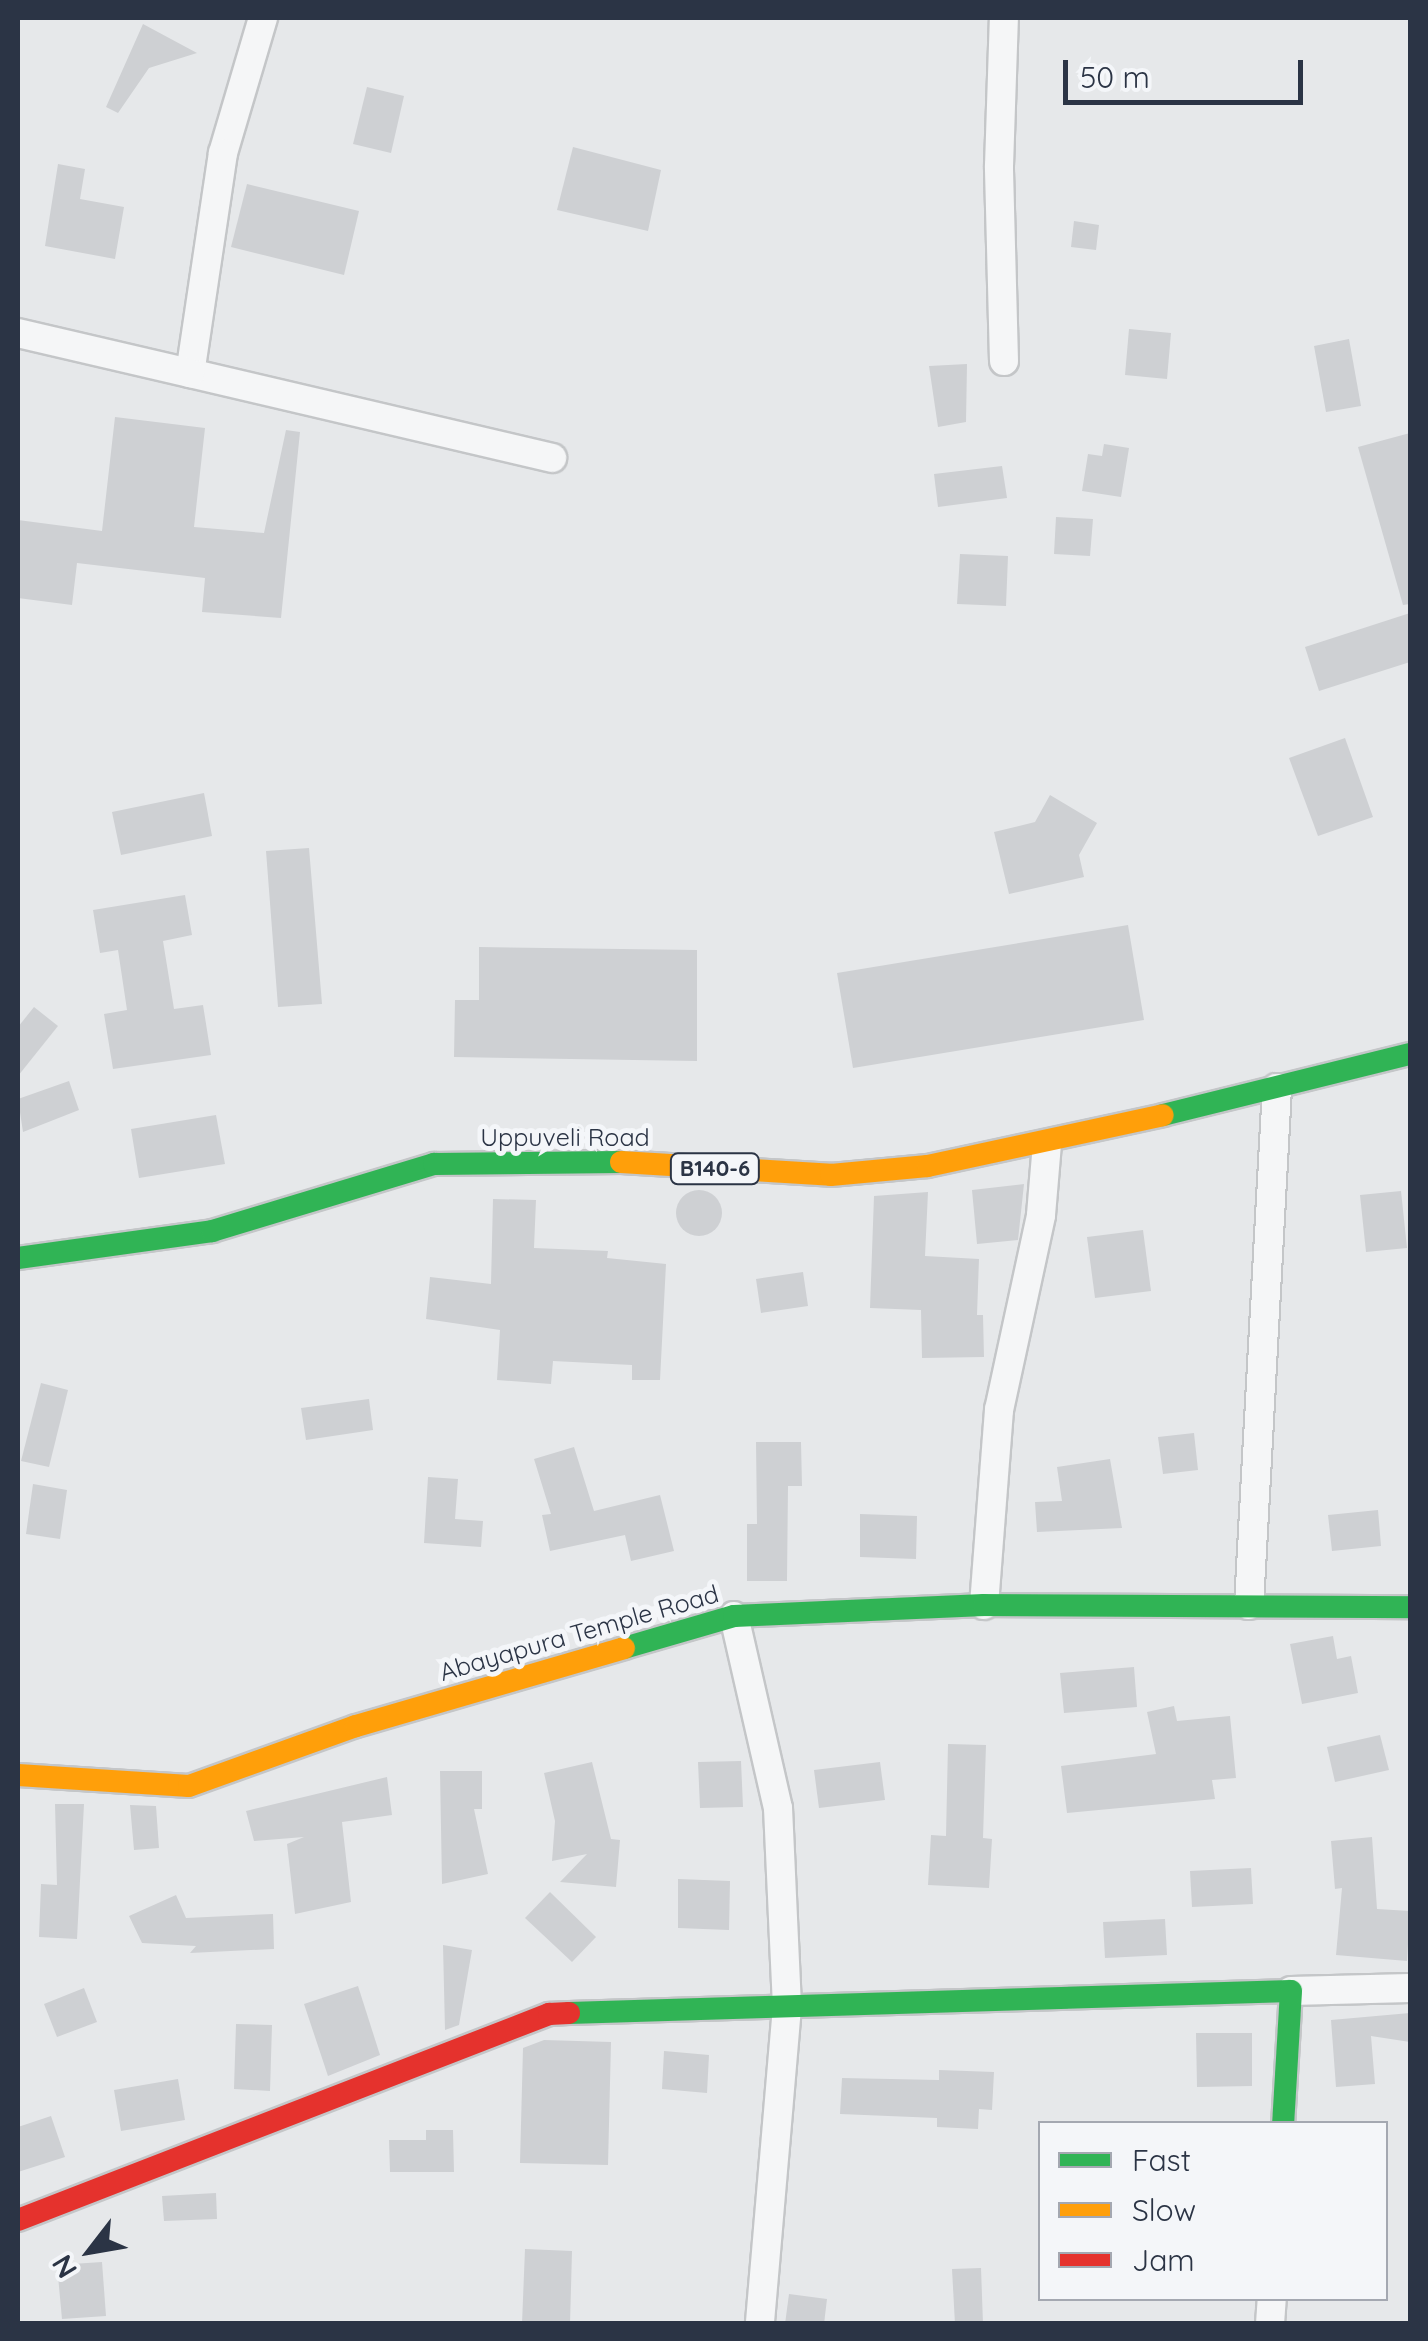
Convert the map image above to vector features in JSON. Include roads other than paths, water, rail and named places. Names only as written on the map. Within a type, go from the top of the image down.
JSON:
[{"type":"street","points":[[190,373],[223,153],[263,18]]},
{"type":"street","points":[[1004,18],[999,166],[1004,361]]},
{"type":"street","points":[[18,334],[552,458]]},
{"type":"street","name":"Uppuveli Road","points":[[18,1258],[212,1231],[434,1164],[636,1162],[832,1176],[1047,1144],[1410,1054]]},
{"type":"street","points":[[1249,1606],[1277,1088]]},
{"type":"street","points":[[984,1605],[998,1410],[1040,1216],[1047,1144]]},
{"type":"street","name":"Abayapura Temple Road","points":[[18,1775],[189,1786],[356,1726],[734,1616],[984,1605],[1410,1606]]},
{"type":"street","points":[[734,1616],[778,1808],[787,2007],[760,2324]]},
{"type":"street","points":[[18,2220],[549,2014],[1410,1988]]},
{"type":"street","points":[[1283,2121],[1291,1991]]}]
